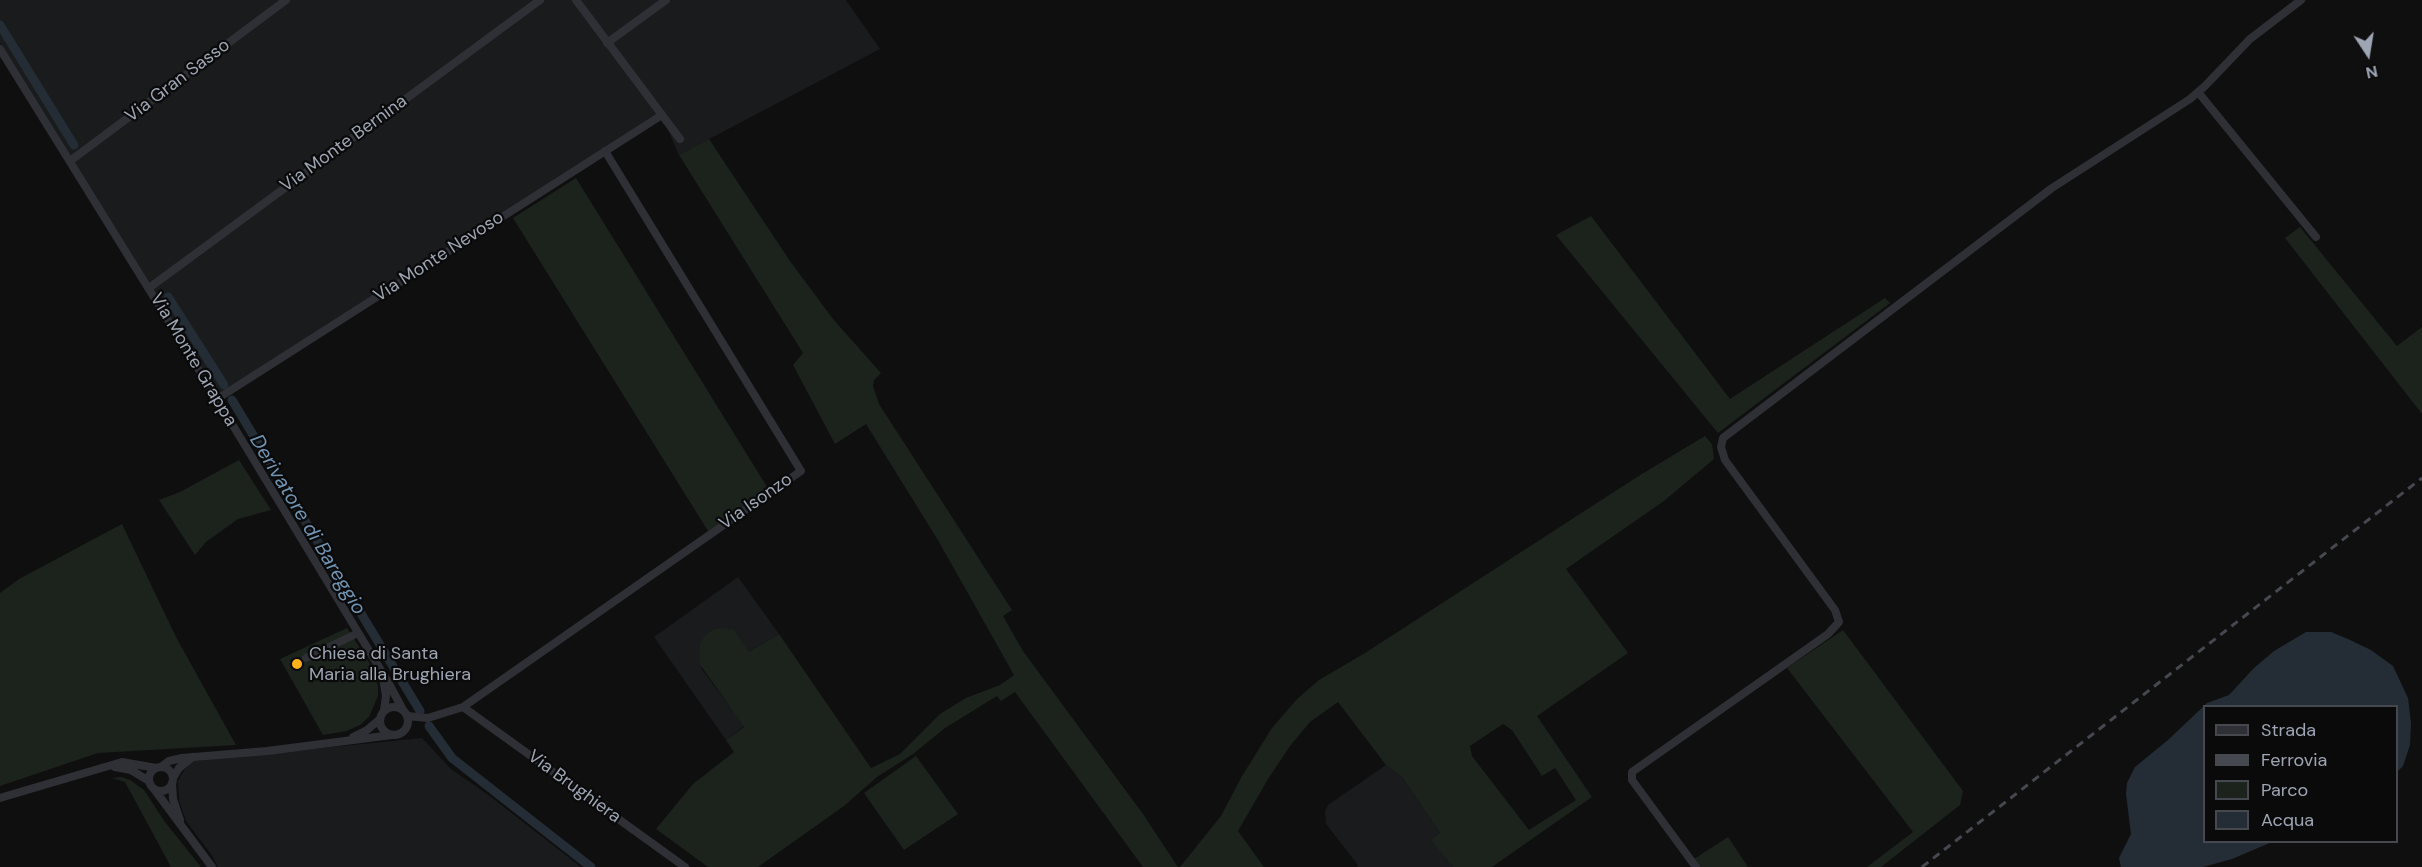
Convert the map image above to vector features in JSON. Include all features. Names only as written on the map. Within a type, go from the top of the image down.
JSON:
[{"type":"street","name":"Via Gran Sasso","points":[[70,161],[286,0]]},
{"type":"street","name":"Via Monte Bernina","points":[[149,288],[540,0]]},
{"type":"street","points":[[576,0],[681,139]]},
{"type":"street","points":[[607,42],[666,0]]},
{"type":"street","points":[[1696,867],[1632,780],[1632,772],[1828,634],[1837,627],[1839,622],[1835,610],[1725,460],[1721,447],[1723,438],[2052,188],[2198,92],[2250,39],[2301,0]]},
{"type":"street","name":"Via Monte Grappa","points":[[0,49],[217,399],[405,713]]},
{"type":"street","points":[[2198,92],[2316,237]]},
{"type":"street","name":"Via Monte Nevoso","points":[[217,399],[662,115]]},
{"type":"street","name":"Via Isonzo","points":[[463,707],[801,471],[605,151]]},
{"type":"street","points":[[306,658],[358,633]]},
{"type":"street","name":"Via Monte Grappa","points":[[380,719],[386,696],[382,674]]},
{"type":"street","points":[[384,710],[395,706],[405,713],[428,718]]},
{"type":"street","points":[[212,867],[151,785],[150,774],[169,761],[392,735],[428,718],[463,707]]},
{"type":"street","name":"Via Brughiera","points":[[463,707],[685,867]]},
{"type":"street","points":[[404,730],[407,724],[405,713]]},
{"type":"street","points":[[380,719],[381,728],[392,735]]},
{"type":"street","points":[[346,740],[367,730],[380,719]]},
{"type":"street","points":[[103,766],[131,770],[151,785],[165,790],[178,768],[193,757]]},
{"type":"street","points":[[0,798],[122,762],[168,770],[172,781],[173,799],[181,823]]},
{"type":"shaded area","points":[[0,0],[846,0],[880,49],[679,155],[662,116],[218,395],[0,43]]},
{"type":"shaded area","points":[[738,577],[779,634],[749,652],[701,668],[744,726],[726,740],[654,637]]},
{"type":"shaded area","points":[[422,738],[451,769],[581,867],[218,867],[186,821],[179,800],[178,781],[185,769],[195,761]]},
{"type":"shaded area","points":[[1386,765],[1402,777],[1440,833],[1432,840],[1453,867],[1356,867],[1358,865],[1326,824],[1325,811],[1328,805]]},
{"type":"green space","points":[[709,139],[790,261],[833,319],[881,373],[874,380],[873,386],[879,404],[1012,610],[1003,616],[1023,651],[1143,814],[1178,867],[1143,867],[1015,692],[1001,701],[997,696],[945,728],[913,754],[877,777],[844,806],[758,867],[708,867],[656,829],[693,784],[734,752],[726,740],[744,727],[699,663],[700,644],[705,635],[715,629],[734,630],[749,652],[779,634],[871,768],[900,754],[940,714],[966,698],[1000,685],[1014,675],[939,542],[866,424],[835,444],[793,365],[803,353],[679,155]]},
{"type":"green space","points":[[576,178],[769,490],[708,531],[513,218]]},
{"type":"green space","points":[[1591,216],[1730,399],[1885,298],[1890,303],[1718,433],[1556,235]]},
{"type":"green space","points":[[2300,227],[2397,346],[2422,327],[2422,414],[2285,238]]},
{"type":"green space","points":[[1705,436],[1712,444],[1714,459],[1664,501],[1566,569],[1628,653],[1537,716],[1592,797],[1492,867],[1453,867],[1431,840],[1440,833],[1402,777],[1386,765],[1338,702],[1310,722],[1290,746],[1238,831],[1264,867],[1180,867],[1221,816],[1242,776],[1272,728],[1297,699],[1319,680],[1365,653],[1637,477]],"holes":[[[1503,724],[1512,730],[1542,776],[1555,768],[1576,800],[1529,830],[1472,756],[1470,746]]]},
{"type":"green space","points":[[239,460],[271,510],[238,519],[206,542],[195,555],[159,500],[180,492]]},
{"type":"green space","points":[[122,524],[176,637],[236,745],[98,753],[0,786],[0,593],[19,579]]},
{"type":"green space","points":[[347,628],[372,667],[378,686],[378,696],[369,717],[360,725],[347,731],[323,735],[280,659]]},
{"type":"green space","points":[[1843,630],[1963,791],[1960,805],[1881,867],[1867,867],[1913,832],[1787,668]]},
{"type":"green space","points":[[916,756],[958,814],[904,850],[864,793]]},
{"type":"green space","points":[[121,777],[130,780],[144,790],[165,822],[201,867],[171,867],[125,782],[112,778]]},
{"type":"green space","points":[[1728,837],[1748,867],[1700,867],[1694,859]]},
{"type":"water","points":[[2306,632],[2331,632],[2371,650],[2393,666],[2408,698],[2411,723],[2410,745],[2403,766],[2398,771],[2398,705],[2205,705],[2229,695],[2254,668],[2274,651]]},
{"type":"water","points":[[2203,707],[2203,843],[2270,843],[2232,859],[2203,867],[2121,867],[2119,858],[2131,834],[2126,794],[2127,783],[2135,767]]},
{"type":"waterway","name":"Derivatore di Bareggio","points":[[0,25],[74,145]]},
{"type":"waterway","name":"Derivatore di Bareggio","points":[[168,297],[224,385]]},
{"type":"waterway","name":"Derivatore di Bareggio","points":[[232,400],[420,711]]},
{"type":"waterway","name":"Derivatore di Bareggio","points":[[429,726],[452,758],[591,867]]},
{"type":"railway","points":[[1922,867],[2422,478]]},
{"type":"place","name":"Chiesa di Santa Maria alla Brughiera","points":[[297,664]]}]
